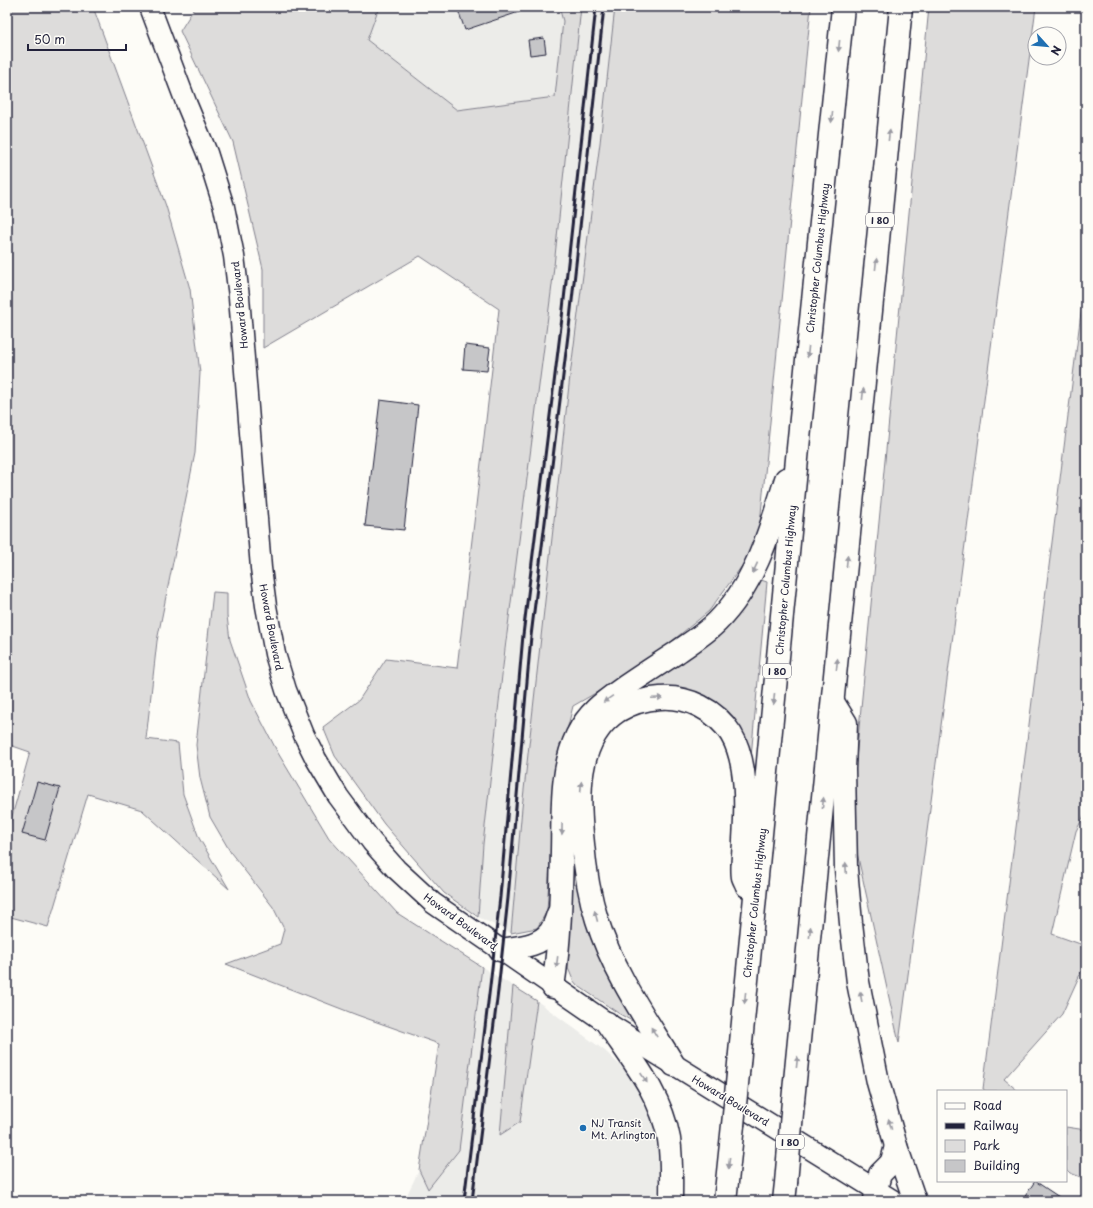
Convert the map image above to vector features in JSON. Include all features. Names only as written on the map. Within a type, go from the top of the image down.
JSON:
[{"type":"highway","name":"Christopher Columbus Highway","points":[[725,1201],[799,438],[843,7]]},
{"type":"highway","name":"I 80","points":[[785,1192],[901,7]]},
{"type":"highway","points":[[554,987],[558,959],[564,781],[571,749],[577,734],[586,719],[600,704],[696,639],[717,623],[735,602],[760,556],[799,438]]},
{"type":"highway","points":[[674,1065],[614,963],[596,920],[586,875],[580,818],[583,768],[587,752],[595,735],[602,725],[612,716],[637,702],[666,698],[680,699],[699,705],[722,722],[737,746],[742,762],[745,797],[745,829],[742,876],[754,904]]},
{"type":"highway","points":[[833,702],[846,723],[844,769],[846,869],[858,982],[878,1082],[896,1146],[915,1201]]},
{"type":"highway","points":[[500,950],[532,944],[546,937],[551,931],[560,909]]},
{"type":"highway","points":[[607,1023],[653,1092],[663,1114],[671,1154],[671,1201]]},
{"type":"highway","points":[[875,1195],[880,1174],[892,1161],[896,1146]]},
{"type":"main road","name":"Howard Boulevard","points":[[150,7],[207,153],[224,207],[239,297],[263,583],[275,654],[288,696],[304,735],[316,759],[338,796],[372,842],[396,868],[433,903],[607,1023],[875,1195],[894,1201]]},
{"type":"shaded area","points":[[379,7],[559,7],[563,21],[555,97],[457,110],[367,40]]},
{"type":"shaded area","points":[[581,7],[615,7],[600,143],[570,376],[522,808],[511,933],[478,917],[483,844]]},
{"type":"shaded area","points":[[482,967],[513,986],[500,1134],[520,1122],[537,1001],[605,1051],[627,1072],[650,1108],[660,1149],[657,1201],[404,1201],[419,1170],[428,1189],[459,1150]]},
{"type":"green space","points":[[7,7],[93,7],[166,206],[190,289],[200,373],[195,453],[157,641],[146,739],[178,743],[183,794],[199,838],[229,889],[142,810],[88,794],[48,927],[7,916],[7,834],[30,752],[7,744]]},
{"type":"green space","points":[[195,7],[379,7],[367,40],[457,110],[555,97],[563,21],[559,7],[581,7],[552,285],[505,649],[483,844],[478,917],[444,893],[384,824],[335,756],[323,727],[359,700],[386,659],[457,668],[499,309],[420,256],[263,348],[263,269],[233,142],[180,31]]},
{"type":"green space","points":[[615,7],[811,7],[758,544],[709,611],[639,668],[573,706],[555,778],[547,911],[537,928],[511,933],[522,808],[570,376],[600,143]]},
{"type":"green space","points":[[929,7],[1036,7],[1033,26],[1027,26],[1028,66],[899,1043],[850,821]]},
{"type":"green space","points":[[1086,273],[1086,812],[1076,831],[1052,934],[1086,946],[1086,961],[1062,1014],[1004,1079],[1017,1090],[983,1089]]},
{"type":"green space","points":[[761,580],[767,582],[749,779],[747,762],[740,739],[725,715],[713,705],[703,700],[685,694],[667,692],[649,693],[632,698],[616,705],[602,716],[590,730],[581,747],[575,767],[573,823],[574,843],[580,883],[597,941],[612,974],[635,1016],[632,1021],[577,985],[568,968],[571,789],[576,756],[585,735],[601,715],[610,707],[697,650],[721,631],[737,613]]},
{"type":"green space","points":[[213,592],[227,593],[227,616],[230,640],[251,701],[278,753],[329,838],[397,913],[482,967],[459,1150],[428,1189],[419,1170],[439,1044],[357,1015],[226,964],[280,944],[284,929],[273,907],[231,853],[210,817],[200,778],[196,745]]},
{"type":"green space","points":[[513,986],[537,1001],[520,1122],[500,1135]]},
{"type":"green space","points":[[1067,1127],[1086,1130],[1086,1179],[1070,1173],[1067,1170]]},
{"type":"building","points":[[457,7],[528,7],[528,9],[465,30]]},
{"type":"building","points":[[544,38],[546,53],[530,55],[528,40]]},
{"type":"building","points":[[465,345],[490,348],[487,371],[463,369]]},
{"type":"building","points":[[380,400],[418,405],[404,530],[365,526]]},
{"type":"building","points":[[37,782],[60,788],[45,840],[22,834]]},
{"type":"building","points":[[1034,1182],[1036,1182],[1065,1201],[1022,1201]]},
{"type":"railway","points":[[464,1201],[500,897],[523,635],[562,318],[596,7]]},
{"type":"railway","points":[[472,1201],[508,898],[531,636],[570,319],[604,7]]},
{"type":"place","name":"NJ Transit Mt. Arlington","points":[[583,1128]]}]
